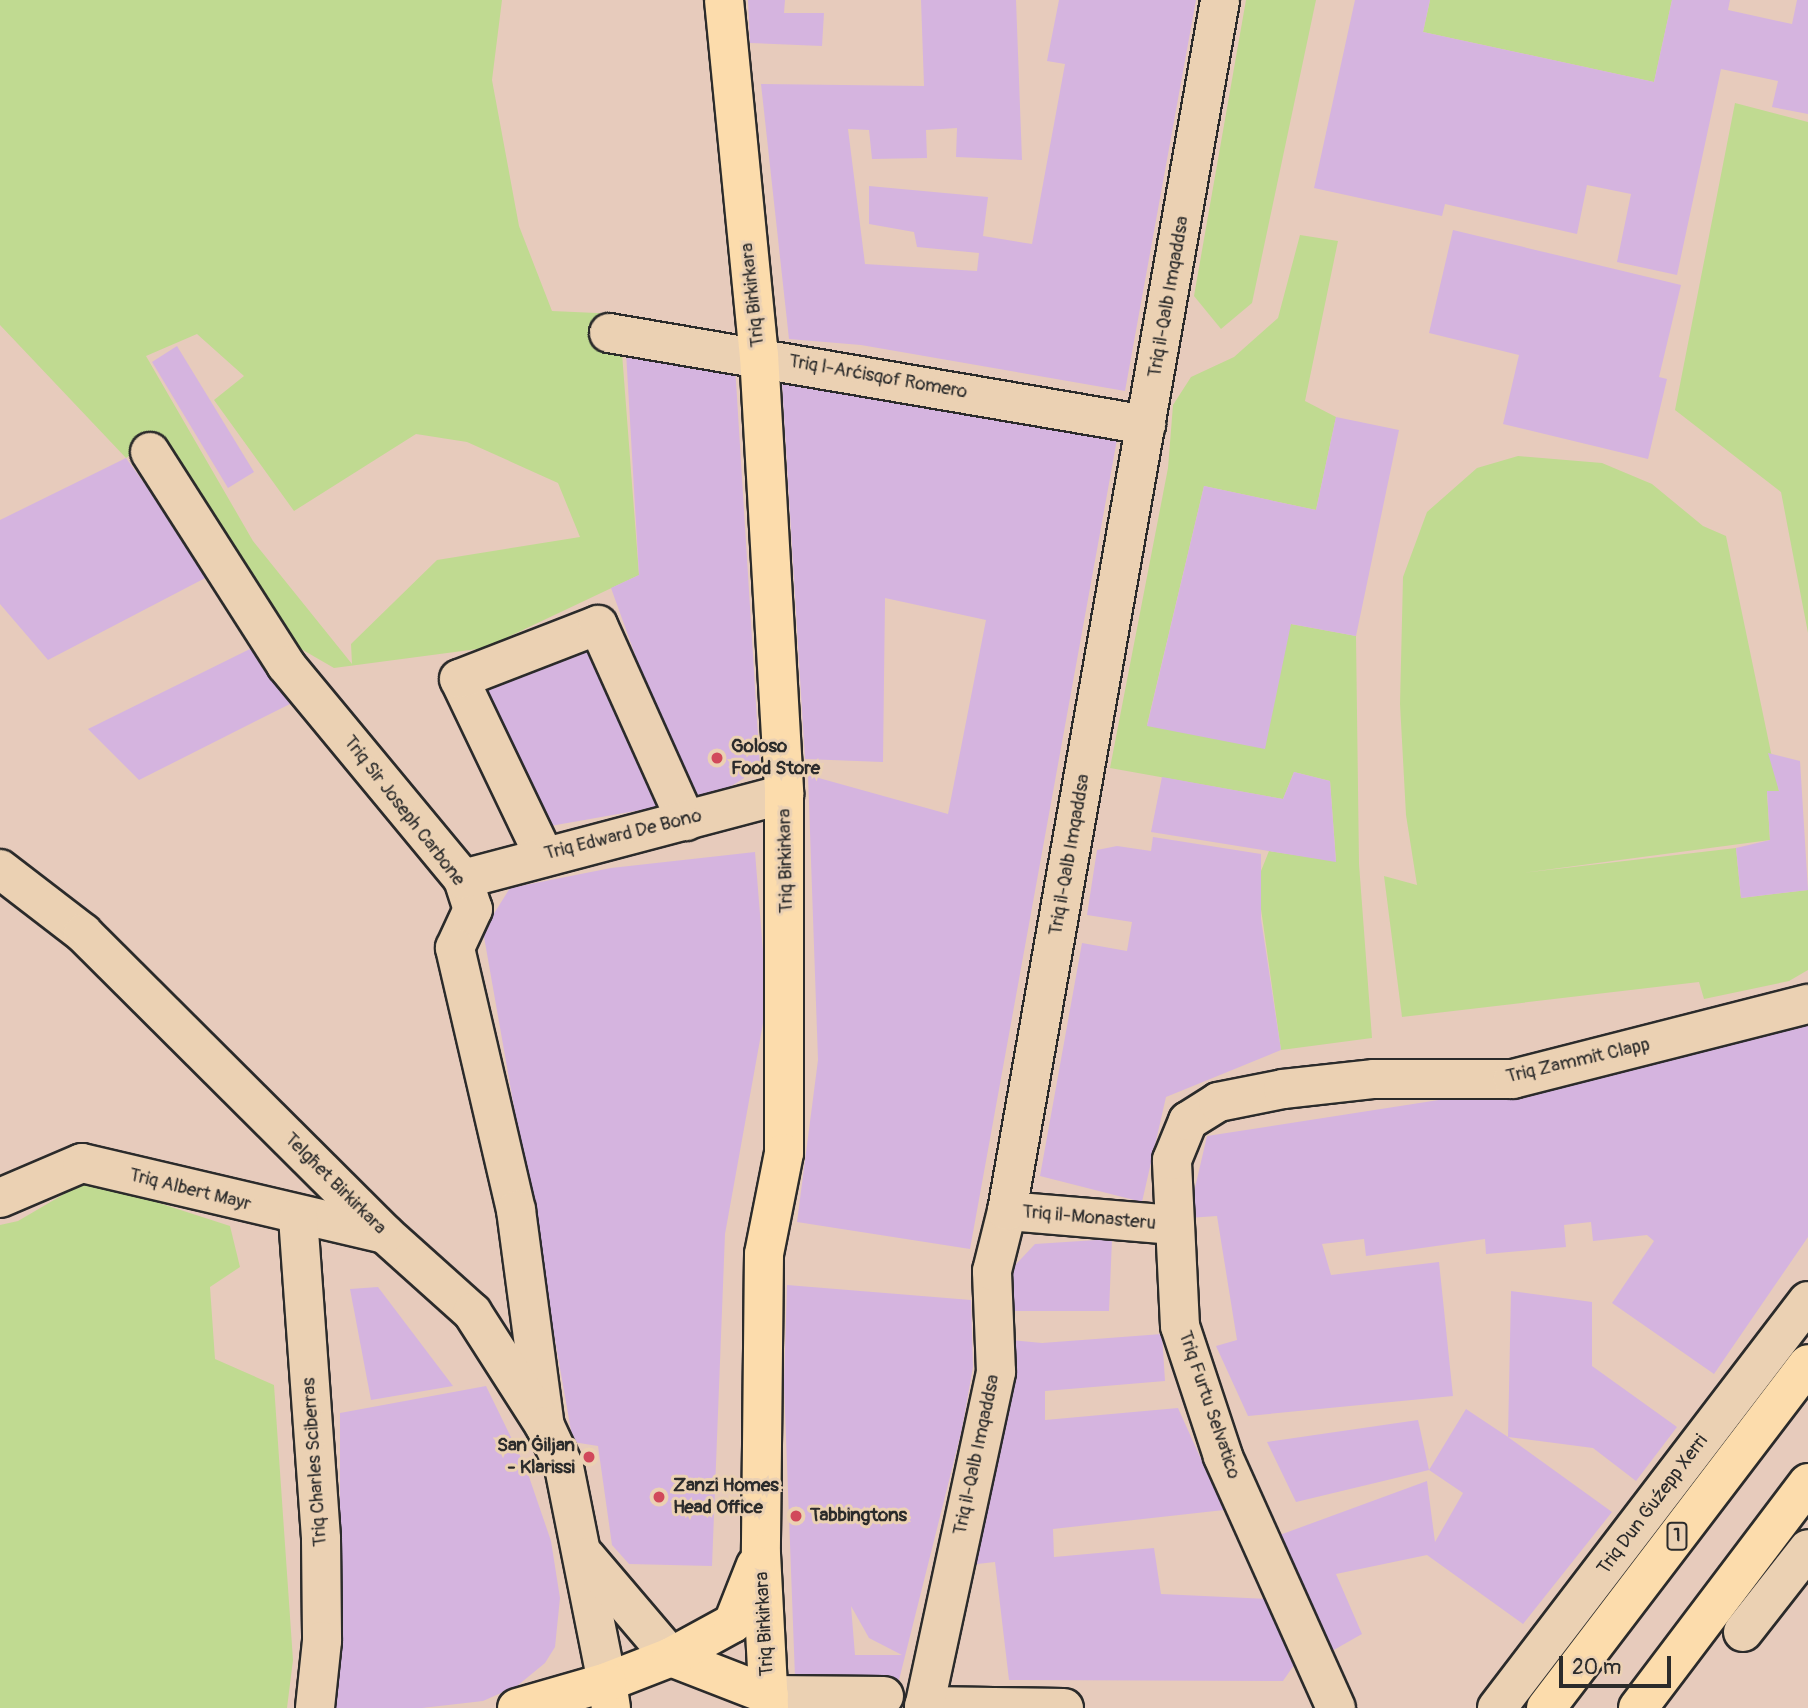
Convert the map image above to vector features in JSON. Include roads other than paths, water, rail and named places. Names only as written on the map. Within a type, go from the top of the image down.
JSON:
[{"type":"main road","name":"Triq Birkirkara","points":[[671,1657],[769,1702],[761,1554],[764,1254],[784,1153],[785,794],[759,355],[724,0]]},
{"type":"main road","name":"1","points":[[1546,1708],[1808,1364]]},
{"type":"main road","points":[[1642,1707],[1808,1483]]},
{"type":"main road","name":"Triq Birkirkara","points":[[517,1708],[609,1695],[733,1623],[761,1554]]},
{"type":"street","name":"Triq il-Qalb Imqaddsa","points":[[924,1707],[996,1372],[992,1271],[1007,1211],[1220,0]]},
{"type":"street","name":"Triq l-Arćisqof Romero","points":[[609,332],[759,355],[1146,425]]},
{"type":"street","name":"Triq Sir Joseph Carbone","points":[[150,452],[286,665],[463,879],[473,909],[456,948],[516,1210],[545,1426]]},
{"type":"street","points":[[543,854],[459,679],[598,625],[686,821]]},
{"type":"street","name":"Triq Edward De Bono","points":[[463,879],[543,854],[686,821],[785,794]]},
{"type":"street","name":"Telgħet Birkirkara","points":[[0,869],[83,933],[385,1234],[472,1311],[545,1426],[564,1467],[586,1557],[609,1695]]},
{"type":"street","name":"Triq Zammit Clapp","points":[[1219,1102],[1374,1079],[1513,1079],[1808,1004]]},
{"type":"street","name":"Triq Furtu Selvatico","points":[[1219,1102],[1188,1121],[1172,1160],[1172,1225],[1180,1326],[1223,1456],[1336,1708]]},
{"type":"street","name":"Triq Albert Mayr","points":[[0,1198],[82,1163],[298,1217],[385,1234]]},
{"type":"street","name":"Triq il-Monasteru","points":[[1007,1211],[1172,1225]]},
{"type":"street","name":"Triq Charles Sciberras","points":[[298,1217],[321,1539],[323,1642],[316,1708]]},
{"type":"street","name":"Triq Dun Ǵuźepp Xerri","points":[[1510,1704],[1808,1301]]},
{"type":"street","points":[[1743,1632],[1808,1549]]},
{"type":"street","name":"Telgħet Birkirkara","points":[[586,1557],[671,1657]]},
{"type":"street","points":[[769,1702],[884,1696]]},
{"type":"street","points":[[924,1707],[1064,1708]]},
{"type":"place","name":"Goloso Food Store","points":[[717,758]]},
{"type":"place","name":"San Ġiljan - Klarissi","points":[[589,1457]]},
{"type":"place","name":"Zanzi Homes Head Office","points":[[659,1497]]},
{"type":"place","name":"Tabbingtons","points":[[796,1516]]}]
